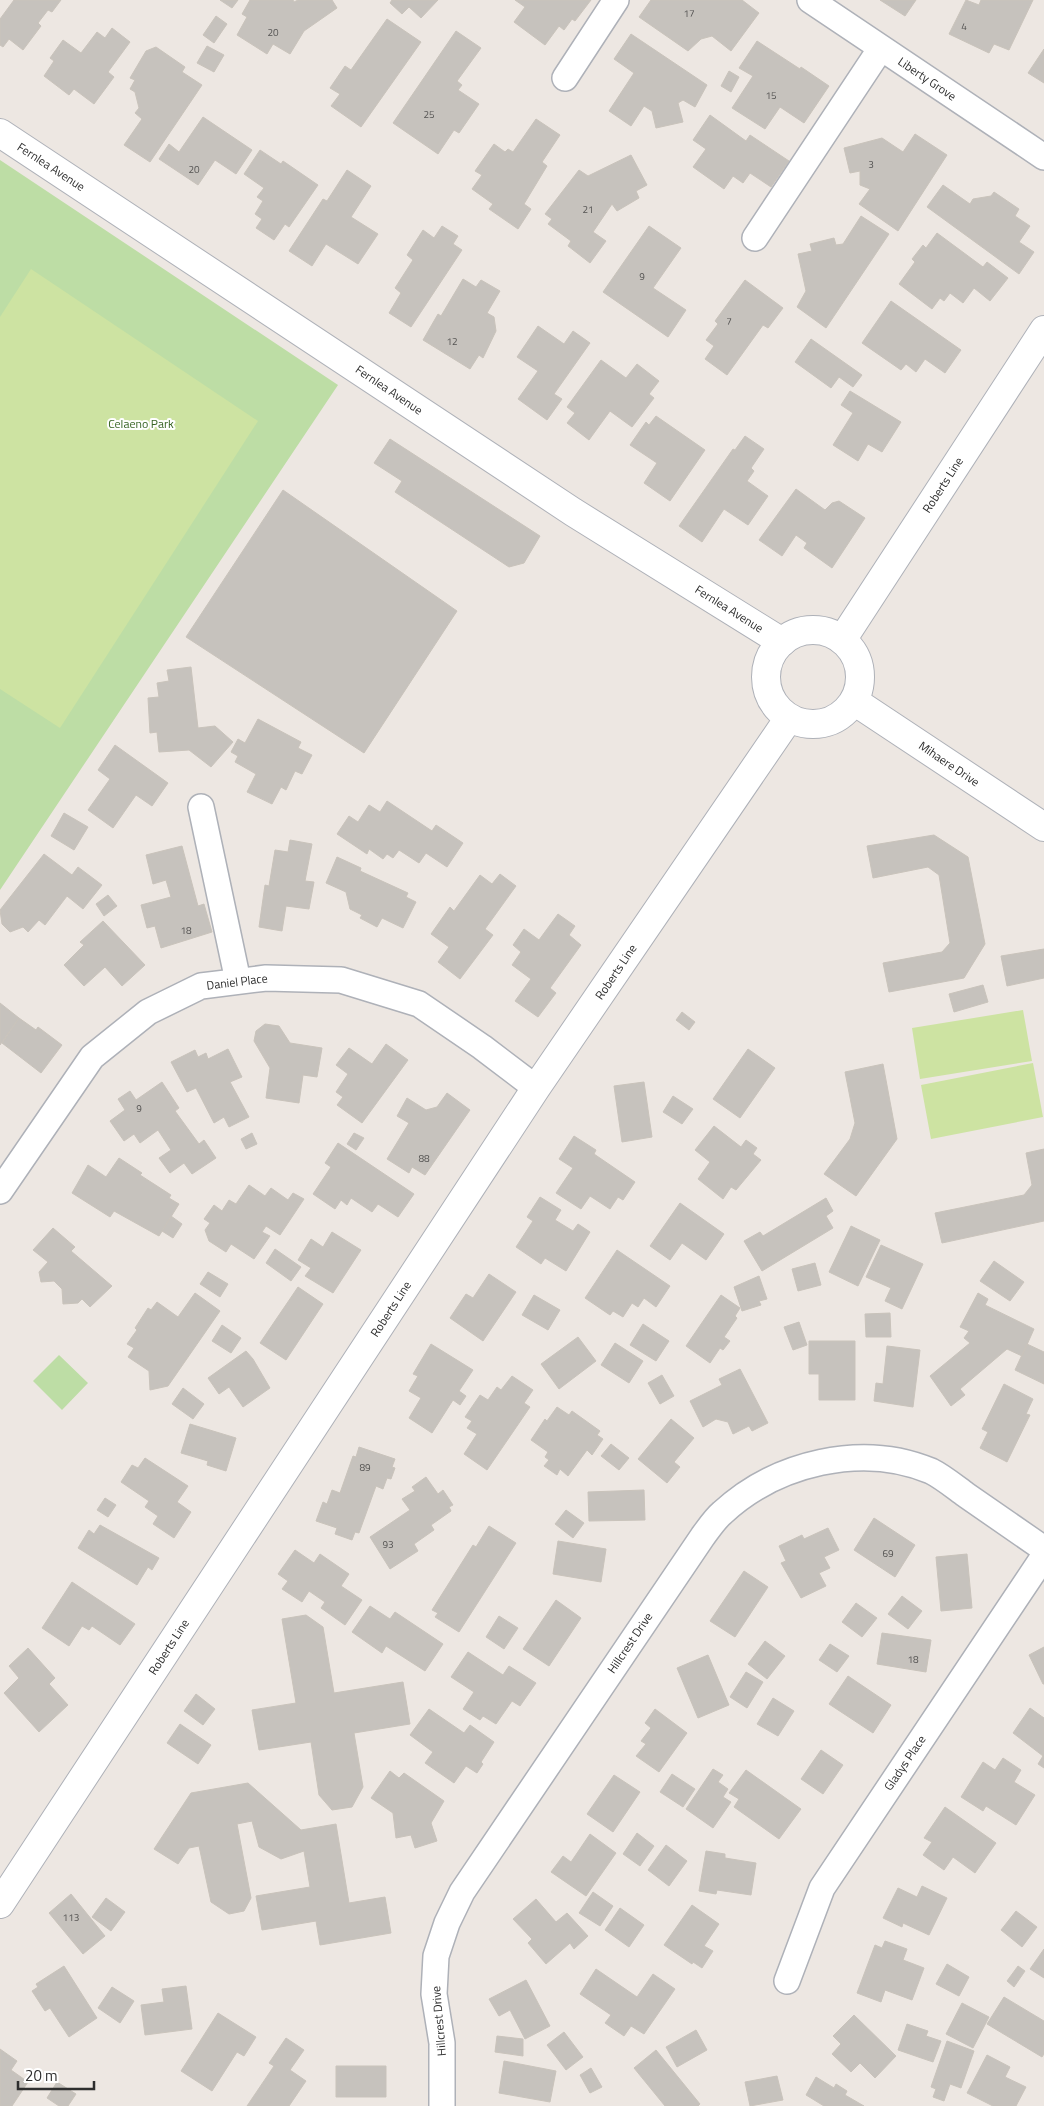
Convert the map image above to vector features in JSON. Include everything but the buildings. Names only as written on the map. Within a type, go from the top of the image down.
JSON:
[{"type":"main road","name":"Fernlea Avenue","points":[[0,133],[573,512],[782,642]]},
{"type":"main road","name":"Roberts Line","points":[[842,640],[1044,330]]},
{"type":"main road","points":[[811,630],[828,632],[842,640],[858,662],[860,675],[859,688],[854,701],[845,712],[832,720],[818,724],[803,723],[789,718],[778,709],[770,696],[766,682],[767,667],[772,653],[782,642],[795,634],[811,630]]},
{"type":"main road","name":"Mihaere Drive","points":[[854,701],[1044,827]]},
{"type":"main road","name":"Roberts Line","points":[[0,1904],[536,1088],[789,718]]},
{"type":"street","points":[[565,78],[616,0]]},
{"type":"street","name":"Liberty Grove","points":[[810,0],[1044,157]]},
{"type":"street","points":[[755,238],[882,48]]},
{"type":"street","points":[[201,807],[238,981]]},
{"type":"street","name":"Daniel Place","points":[[0,1191],[92,1057],[148,1012],[201,986],[266,978],[341,980],[419,1004],[482,1047],[536,1088]]},
{"type":"street","name":"Hillcrest Drive","points":[[442,2106],[442,2043],[434,1994],[436,1956],[446,1922],[462,1892],[702,1536],[721,1513],[749,1492],[781,1474],[815,1464],[855,1458],[892,1460],[932,1472],[1044,1549]]},
{"type":"street","name":"Gladys Place","points":[[787,1981],[822,1888],[1044,1556]]},
{"type":"green space","name":"Celaeno Park","points":[[0,160],[338,385],[0,890]]},
{"type":"green space","points":[[31,269],[258,421],[60,728],[0,689],[0,317]]},
{"type":"green space","points":[[1023,1010],[1032,1061],[920,1079],[912,1028]]},
{"type":"green space","points":[[1033,1063],[1043,1117],[931,1139],[921,1085]]},
{"type":"green space","points":[[59,1355],[88,1383],[62,1410],[33,1381]]}]
